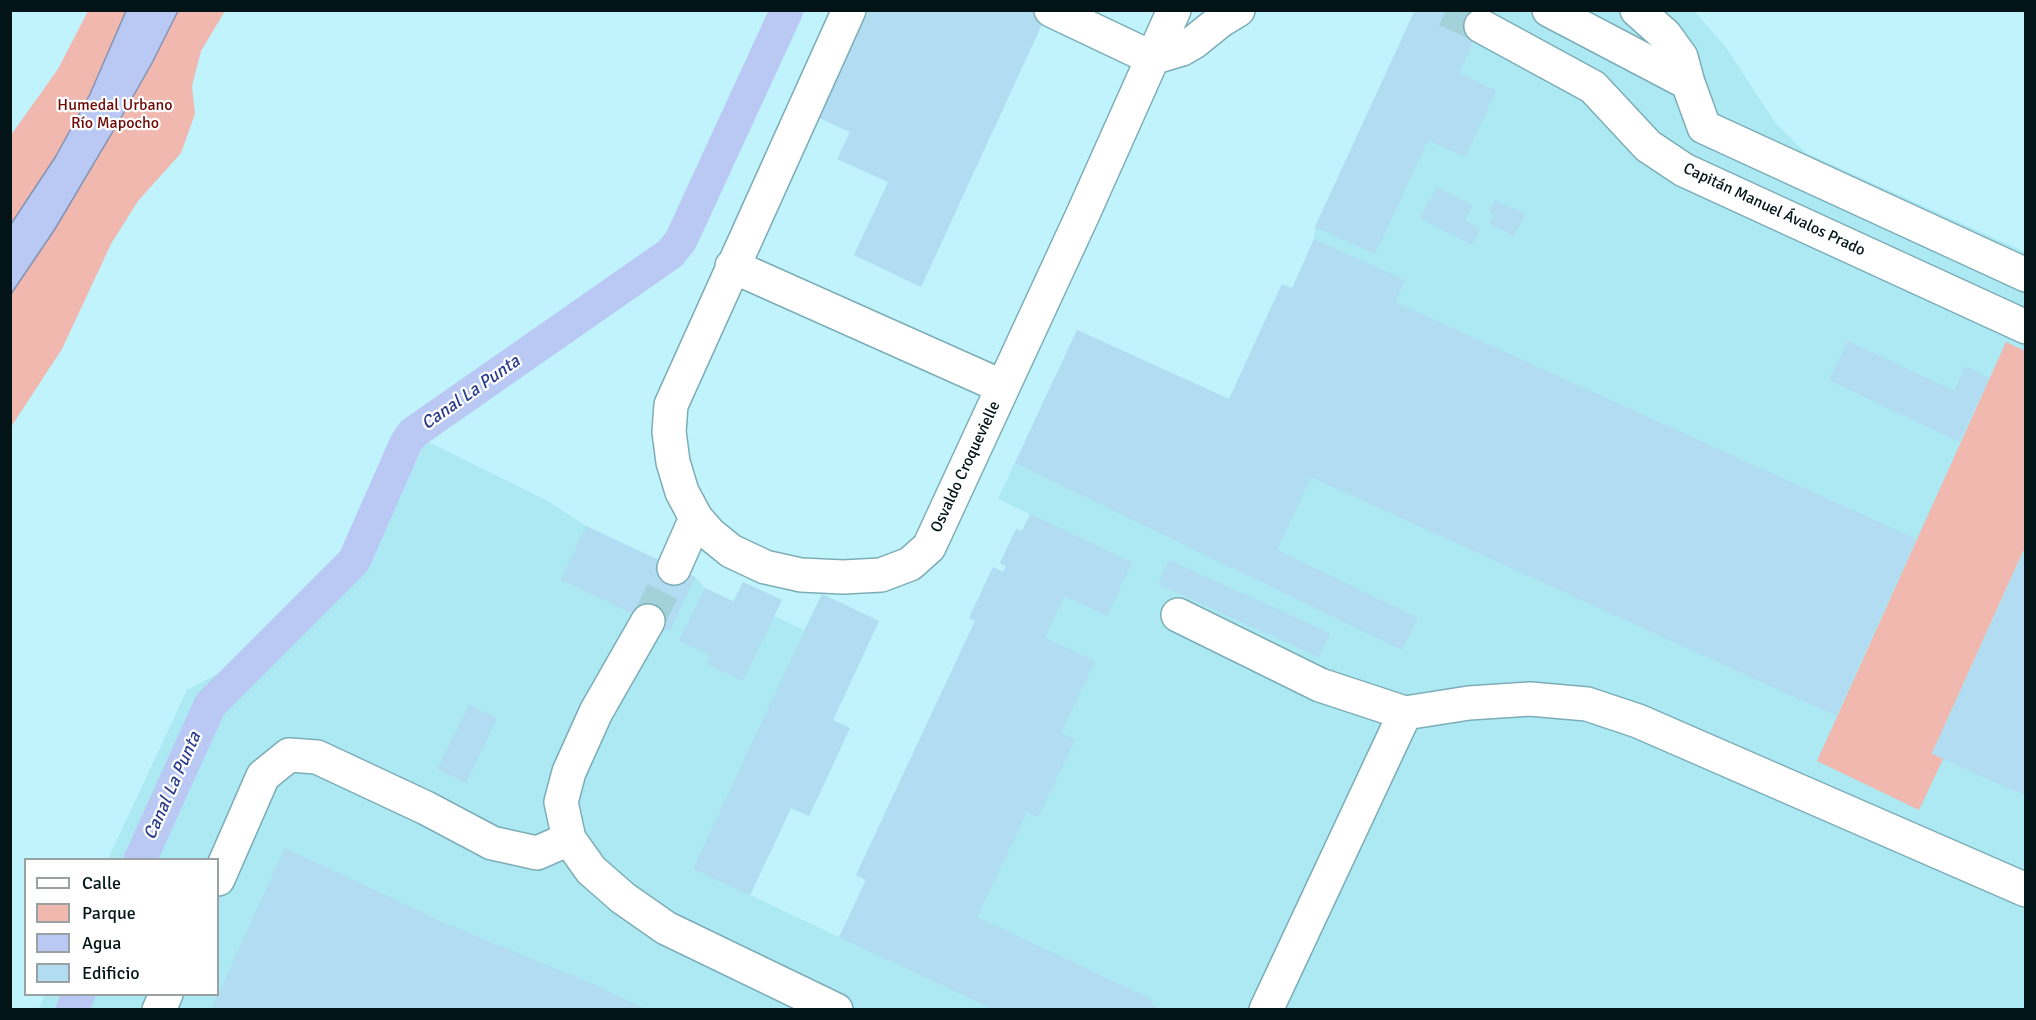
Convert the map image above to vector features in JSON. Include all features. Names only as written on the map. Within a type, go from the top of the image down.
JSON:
[{"type":"lane","name":"Osvaldo Croquevielle","points":[[849,10],[671,405],[669,432],[673,462],[682,492],[696,518],[710,534],[731,551],[765,567],[801,575],[843,578],[881,574],[910,564],[929,547],[1112,152],[1174,10]]},
{"type":"lane","points":[[1051,10],[1152,58],[1182,49],[1238,10]]},
{"type":"lane","points":[[1549,10],[1688,83]]},
{"type":"lane","points":[[1637,10],[1665,34],[1681,57],[1704,127],[1684,170]]},
{"type":"lane","name":"Capitán Manuel Ávalos Prado","points":[[1481,26],[1593,87],[1648,146],[1684,170],[2025,327]]},
{"type":"lane","points":[[1704,127],[2025,275]]},
{"type":"lane","points":[[732,266],[1003,387]]},
{"type":"lane","points":[[674,567],[696,518]]},
{"type":"lane","points":[[1178,615],[1320,685],[1405,713],[1469,703],[1530,699],[1587,704],[1638,721],[2025,890]]},
{"type":"lane","points":[[648,621],[596,712],[569,772],[561,802],[568,839],[591,870],[623,898],[666,928],[836,1010]]},
{"type":"lane","points":[[1266,1010],[1405,713]]},
{"type":"lane","points":[[219,877],[263,776],[289,755],[317,756],[426,808],[492,843],[537,853],[568,839]]},
{"type":"lane","points":[[159,1010],[165,996]]},
{"type":"shaded area","points":[[1415,11],[1694,11],[1725,46],[1776,124],[1806,153],[2025,252],[2025,1009],[38,1010],[45,996],[219,996],[219,858],[108,858],[187,690],[234,665],[258,672],[368,565],[426,441],[546,500],[586,526],[695,577],[705,588],[733,601],[743,582],[782,600],[774,616],[804,630],[822,594],[879,621],[833,720],[850,728],[809,816],[791,808],[750,895],[839,937],[866,880],[856,875],[975,621],[969,618],[993,567],[1003,572],[1006,566],[1000,563],[1016,529],[1022,531],[1030,514],[998,499],[1077,330],[1229,399],[1282,284],[1292,288],[1314,239],[1315,227]]},
{"type":"green space","name":"Humedal Urbano Río Mapocho","points":[[88,11],[225,11],[201,51],[192,86],[195,114],[181,153],[138,201],[111,244],[62,349],[11,427],[11,135],[58,69]]},
{"type":"green space","points":[[2006,342],[2025,351],[2025,547],[1932,753],[1943,759],[1919,810],[1817,761]]},
{"type":"water","points":[[126,11],[178,11],[122,116],[55,229],[11,294],[11,224],[56,156],[90,94]]},
{"type":"building","points":[[869,10],[1028,10],[1045,18],[921,287],[854,255],[888,182],[837,159],[850,132],[819,118]]},
{"type":"building","points":[[1415,10],[1488,10],[1459,73],[1496,91],[1465,157],[1428,140],[1375,254],[1315,227]]},
{"type":"building","points":[[1437,187],[1473,205],[1465,220],[1480,229],[1472,245],[1420,218]]},
{"type":"building","points":[[1495,200],[1525,214],[1514,236],[1489,224],[1494,214],[1489,212]]},
{"type":"building","points":[[1314,239],[1405,280],[1395,302],[1916,539],[1836,716],[1311,477],[1277,550],[1418,618],[1402,650],[1015,463],[1077,330],[1229,399],[1282,284],[1292,289]]},
{"type":"building","points":[[1848,341],[1954,391],[1965,366],[1989,378],[1959,442],[1829,380]]},
{"type":"building","points":[[1030,514],[1132,562],[1107,616],[1064,596],[1045,638],[1095,661],[1061,733],[1075,740],[1038,817],[1027,812],[977,917],[1153,1000],[1151,1004],[1162,1010],[995,1010],[839,937],[866,880],[856,875],[975,621],[969,618],[993,567],[1003,572],[1006,566],[1000,563],[1016,529],[1022,531]]},
{"type":"building","points":[[586,526],[695,577],[670,631],[561,580]]},
{"type":"building","points":[[2026,547],[2026,796],[1932,754]]},
{"type":"building","points":[[1169,560],[1330,633],[1319,657],[1158,584]]},
{"type":"building","points":[[743,582],[782,600],[743,681],[707,664],[711,655],[679,641],[705,588],[734,602]]},
{"type":"building","points":[[822,594],[879,621],[833,720],[850,728],[809,816],[791,808],[750,895],[693,869]]},
{"type":"building","points":[[469,705],[497,718],[466,783],[437,769]]},
{"type":"building","points":[[285,848],[447,924],[595,985],[647,1010],[211,1010]]},
{"type":"waterway","name":"Canal La Punta","points":[[141,858],[210,705],[354,561],[406,443],[413,433],[671,253],[681,240],[787,10]]},
{"type":"waterway","name":"Canal La Punta","points":[[72,1010],[78,996]]},
{"type":"tunnel","points":[[1446,10],[1481,26]]},
{"type":"tunnel","points":[[648,621],[674,568]]}]
